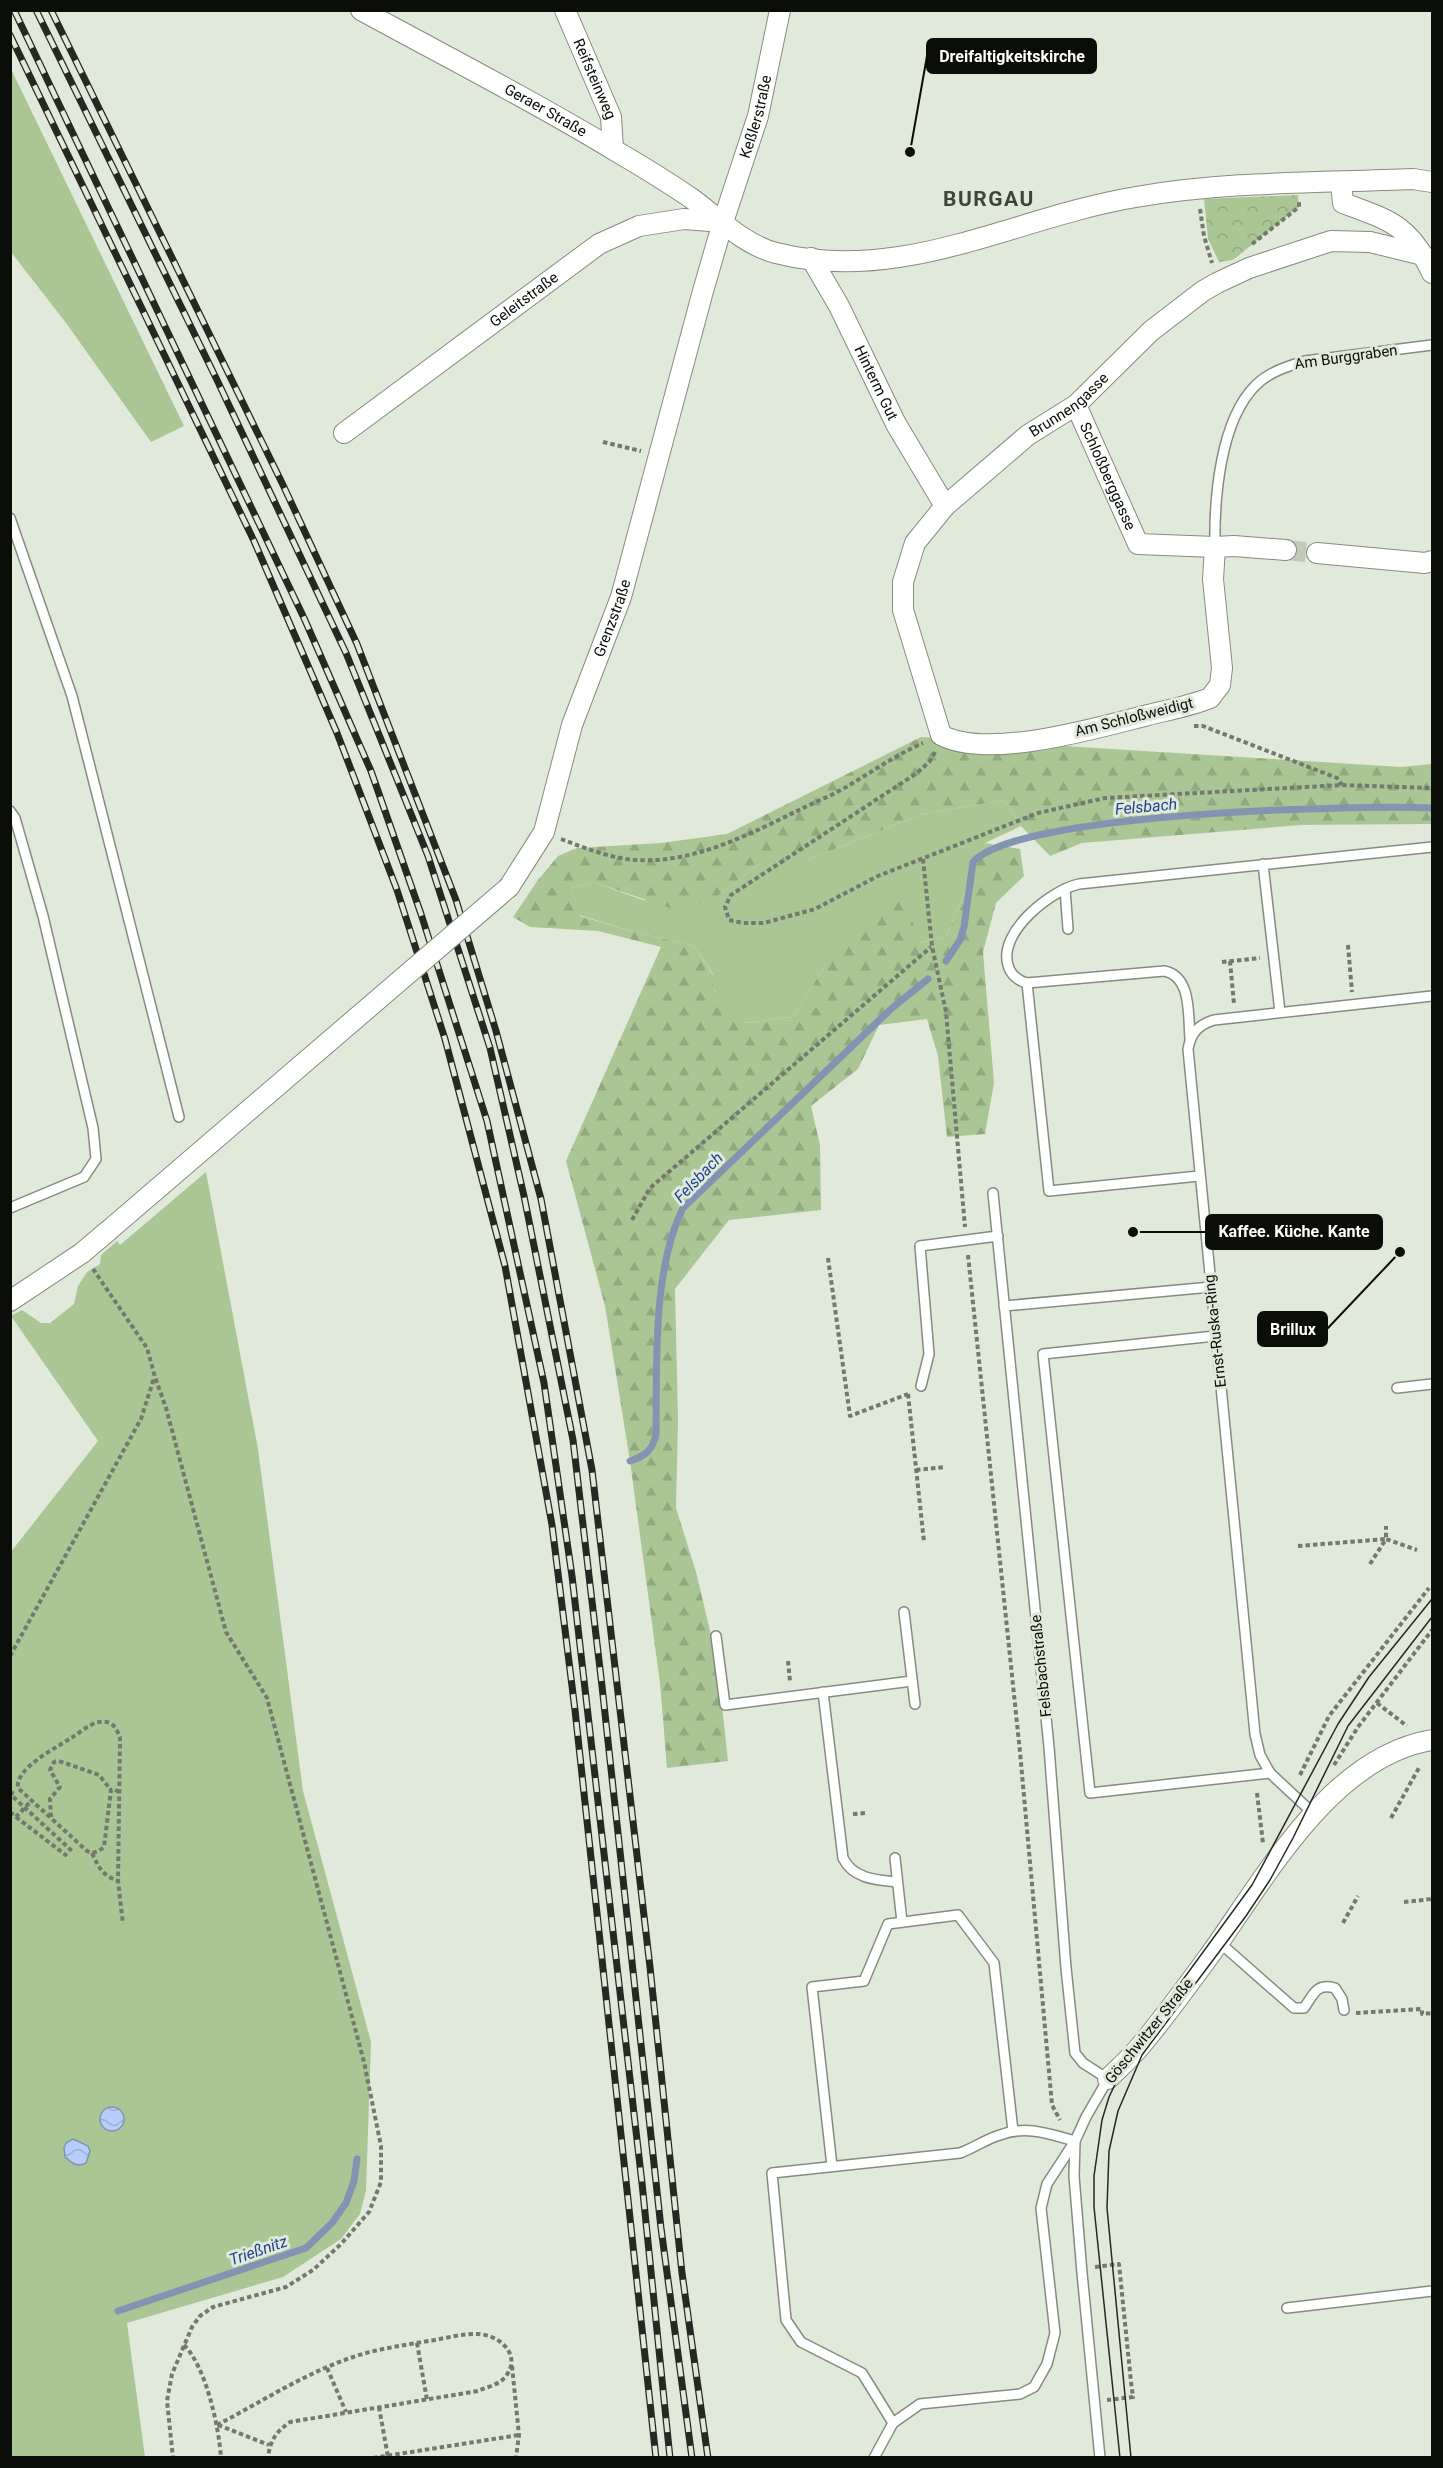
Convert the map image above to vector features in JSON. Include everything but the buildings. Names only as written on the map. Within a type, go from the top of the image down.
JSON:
[{"type":"street","name":"Geraer Straße","points":[[361,10],[613,149],[690,197],[760,248],[777,253],[853,262],[892,260],[951,248],[1075,210],[1134,197],[1191,189],[1413,179],[1432,182]]},
{"type":"street","name":"Reifsteinweg","points":[[565,10],[611,117],[613,149]]},
{"type":"street","name":"Keßlerstraße","points":[[689,339],[723,222],[758,116],[780,10]]},
{"type":"street","points":[[1341,182],[1343,202],[1395,224],[1405,231],[1423,255],[1432,273]]},
{"type":"street","name":"Geleitstraße","points":[[344,433],[599,244],[639,226],[684,219],[723,222]]},
{"type":"street","name":"Brunnengasse","points":[[941,735],[903,610],[903,582],[915,543],[945,506],[1028,435],[1076,405],[1151,331],[1203,291],[1233,274],[1331,241],[1370,242],[1423,255]]},
{"type":"street","name":"Hinterm Gut","points":[[811,258],[839,306],[896,424],[945,506]]},
{"type":"street","name":"Grenzstraße","points":[[10,1301],[82,1253],[509,887],[544,832],[572,724],[621,597],[689,339]]},
{"type":"street","name":"Schloßberggasse","points":[[1076,405],[1138,544],[1234,546],[1286,550]]},
{"type":"street","name":"Am Schloßweidigt","points":[[941,735],[969,742],[1024,742],[1102,726],[1210,698],[1220,685],[1222,668],[1213,579],[1215,547]]},
{"type":"street","points":[[1317,553],[1425,563],[1432,561]]},
{"type":"street","name":"Göschwitzer Straße","points":[[1108,2079],[1135,2052],[1219,1942],[1293,1838],[1347,1780],[1395,1750],[1432,1740]]},
{"type":"lane","points":[[1413,179],[1432,174]]},
{"type":"lane","name":"Am Burggraben","points":[[1215,547],[1215,497],[1222,459],[1239,410],[1257,384],[1285,367],[1305,361],[1432,345]]},
{"type":"lane","points":[[10,518],[72,696],[179,1117]]},
{"type":"lane","points":[[10,810],[15,818],[42,916],[93,1128],[96,1159],[84,1177],[10,1208]]},
{"type":"lane","points":[[1199,1176],[1049,1191],[1027,983],[1016,978],[1008,967],[1007,950],[1010,940],[1033,911],[1065,889],[1080,884],[1432,847]]},
{"type":"lane","points":[[1263,864],[1280,1012]]},
{"type":"lane","points":[[1065,889],[1068,929]]},
{"type":"lane","name":"Ernst-Ruska-Ring","points":[[1027,983],[1164,971],[1172,972],[1182,982],[1185,990],[1190,1040],[1188,1058],[1199,1176],[1255,1734],[1260,1755],[1270,1773],[1315,1815]]},
{"type":"lane","points":[[1190,1040],[1194,1031],[1214,1020],[1432,996]]},
{"type":"lane","name":"Felsbachstraße","points":[[993,1193],[1049,1746],[1075,2053],[1083,2062],[1108,2079]]},
{"type":"lane","points":[[921,1386],[929,1354],[920,1245],[998,1236]]},
{"type":"lane","points":[[1004,1306],[1211,1287]]},
{"type":"lane","points":[[1215,1336],[1043,1354],[1090,1793],[1270,1773]]},
{"type":"lane","points":[[1397,1388],[1432,1384]]},
{"type":"lane","points":[[904,1612],[915,1704]]},
{"type":"lane","points":[[716,1636],[725,1705],[912,1681]]},
{"type":"lane","points":[[823,1692],[843,1858],[857,1874],[897,1882]]},
{"type":"lane","points":[[895,1858],[902,1922]]},
{"type":"lane","points":[[832,2166],[812,1987],[864,1981],[888,1924],[958,1915],[994,1963],[1013,2131]]},
{"type":"lane","points":[[1219,1942],[1294,2008],[1304,2008],[1317,1988],[1323,1985],[1335,1988],[1342,1999],[1344,2010]]},
{"type":"lane","name":"Göschwitzer Straße","points":[[1100,2457],[1074,2176],[1075,2141],[1108,2079]]},
{"type":"lane","points":[[874,2457],[893,2422],[920,2404],[1020,2394],[1034,2387],[1047,2364],[1055,2333],[1041,2208],[1047,2184],[1075,2141],[1034,2130],[1013,2131],[960,2153],[772,2173],[786,2319],[801,2342],[862,2373],[893,2422]]},
{"type":"lane","points":[[1287,2308],[1432,2290]]},
{"type":"path","points":[[1249,246],[1299,207],[1298,184]]},
{"type":"path","points":[[1201,214],[1204,236],[1214,268]]},
{"type":"path","points":[[603,442],[651,454]]},
{"type":"path","points":[[1203,726],[1337,778],[1342,786]]},
{"type":"path","points":[[544,832],[599,852],[635,860],[695,852],[748,835],[846,787],[893,757],[941,735]]},
{"type":"path","points":[[941,735],[937,750],[930,761],[917,773],[731,895],[725,904],[729,920],[739,923],[775,921],[830,903],[878,876],[1038,813],[1105,798],[1342,786],[1432,788]]},
{"type":"path","points":[[923,859],[932,946],[946,1012],[965,1221]]},
{"type":"path","points":[[1348,945],[1354,1004]]},
{"type":"path","points":[[632,1220],[650,1188],[932,946]]},
{"type":"path","points":[[1222,962],[1274,957]]},
{"type":"path","points":[[1230,961],[1235,1017]]},
{"type":"path","points":[[968,1250],[1020,1752],[1052,2105],[1075,2141]]},
{"type":"path","points":[[82,1253],[147,1348],[166,1408],[226,1632],[267,1698],[364,2062],[381,2146],[381,2182],[369,2212],[341,2244],[313,2270],[286,2287],[213,2307],[200,2316],[184,2345],[172,2374],[167,2402],[173,2457]]},
{"type":"path","points":[[828,1258],[850,1416],[908,1394],[921,1386]]},
{"type":"path","points":[[10,1656],[141,1419],[155,1377]]},
{"type":"path","points":[[908,1394],[924,1542]]},
{"type":"path","points":[[916,1470],[945,1467]]},
{"type":"path","points":[[1370,1564],[1386,1539],[1386,1526]]},
{"type":"path","points":[[1298,1546],[1386,1539],[1417,1550]]},
{"type":"path","points":[[1300,1775],[1329,1716],[1430,1588]]},
{"type":"path","points":[[1333,1768],[1358,1727],[1432,1630]]},
{"type":"path","points":[[788,1661],[792,1696]]},
{"type":"path","points":[[1377,1703],[1411,1729]]},
{"type":"path","points":[[51,1818],[50,1799],[60,1788],[50,1770],[54,1762],[59,1761],[99,1775],[111,1790],[104,1847],[99,1852],[87,1851],[18,1788],[17,1783],[20,1776],[45,1752],[98,1722],[110,1723],[117,1730],[120,1738],[118,1881],[123,1924]]},
{"type":"path","points":[[1391,1818],[1420,1766]]},
{"type":"path","points":[[111,1790],[119,1792]]},
{"type":"path","points":[[13,1791],[11,1795],[73,1852]]},
{"type":"path","points":[[1257,1793],[1263,1849]]},
{"type":"path","points":[[16,1817],[32,1800]]},
{"type":"path","points":[[10,1812],[67,1856]]},
{"type":"path","points":[[92,1853],[100,1871],[106,1877],[118,1881]]},
{"type":"path","points":[[1343,1923],[1358,1896]]},
{"type":"path","points":[[1404,1902],[1432,1899]]},
{"type":"path","points":[[1344,2010],[1354,2013],[1422,2009],[1422,2014],[1432,2013]]},
{"type":"path","points":[[1081,2269],[1119,2264],[1133,2397],[1094,2401]]},
{"type":"path","points":[[217,2425],[327,2368],[373,2351],[477,2334],[490,2336],[505,2344],[512,2362],[519,2435],[516,2457]]},
{"type":"path","points":[[417,2343],[427,2400]]},
{"type":"path","points":[[184,2345],[196,2360],[217,2425],[220,2457]]},
{"type":"path","points":[[268,2457],[269,2445],[276,2431],[290,2422],[478,2391],[495,2385],[507,2376],[512,2362]]},
{"type":"path","points":[[327,2368],[346,2412]]},
{"type":"path","points":[[379,2407],[388,2456]]},
{"type":"path","points":[[217,2425],[269,2445]]},
{"type":"path","points":[[373,2457],[519,2435]]},
{"type":"green space","points":[[11,69],[184,426],[151,442],[66,323],[11,252]]},
{"type":"green space","points":[[1298,195],[1299,207],[1233,260],[1219,262],[1208,239],[1204,199]]},
{"type":"green space","points":[[921,737],[1401,767],[1432,764],[1432,824],[1301,825],[1082,843],[1050,856],[1021,826],[1005,800],[922,814],[803,862],[762,862],[714,899],[676,910],[593,882],[571,888],[580,916],[694,946],[713,975],[713,989],[743,1023],[793,1017],[826,964],[874,904],[903,896],[920,943],[946,937],[985,843],[1020,849],[1024,876],[996,903],[983,952],[994,1083],[985,1134],[947,1137],[938,1056],[927,1019],[879,1025],[858,1069],[811,1106],[820,1145],[821,1210],[729,1220],[675,1289],[678,1420],[676,1508],[696,1572],[717,1660],[728,1761],[667,1768],[660,1683],[630,1461],[605,1306],[566,1161],[661,947],[598,931],[530,927],[513,917],[538,880],[558,856],[577,848],[661,843],[727,834]]},
{"type":"green space","points":[[1005,800],[1021,826],[985,843],[946,937],[826,964],[793,1017],[742,1023],[713,989],[713,974],[694,946],[630,931],[579,915],[571,888],[593,882],[643,900],[714,899],[762,862],[803,862],[922,814]]},
{"type":"green space","points":[[206,1172],[258,1449],[303,1791],[371,2042],[366,2191],[360,2214],[341,2239],[283,2277],[127,2323],[145,2457],[11,2457],[10,1553],[98,1441],[11,1316],[22,1310],[41,1323],[50,1323],[74,1304],[78,1286],[87,1272],[100,1264],[101,1255],[117,1241],[120,1245]]},
{"type":"water","points":[[112,2107],[117,2108],[123,2114],[123,2124],[117,2130],[112,2131],[107,2130],[101,2124],[100,2119],[101,2114],[107,2108]]},
{"type":"water","points":[[73,2139],[88,2146],[90,2151],[86,2163],[77,2165],[65,2157],[66,2143]]},
{"type":"waterway","name":"Felsbach","points":[[946,961],[960,940],[964,927],[973,862],[1003,845],[1053,832],[1118,822],[1191,815],[1335,808],[1432,808]]},
{"type":"waterway","name":"Felsbach","points":[[630,1461],[647,1452],[656,1435],[658,1319],[661,1289],[673,1233],[683,1208],[892,1008],[928,979]]},
{"type":"waterway","name":"Trießnitz","points":[[118,2311],[306,2248],[332,2223],[346,2203],[354,2181],[357,2159]]},
{"type":"tunnel","points":[[1286,550],[1317,553]]},
{"type":"tram line","points":[[1120,2458],[1094,2207],[1094,2176],[1102,2120],[1109,2097],[1128,2057],[1141,2037],[1252,1885],[1338,1724],[1369,1677],[1432,1599]]},
{"type":"tram line","points":[[1131,2458],[1107,2208],[1109,2151],[1118,2111],[1142,2055],[1246,1916],[1270,1880],[1348,1726],[1432,1617]]},
{"type":"railway","points":[[14,10],[304,618],[371,771],[421,914],[487,1121],[544,1383],[572,1576],[642,2183],[670,2458]]},
{"type":"railway","points":[[36,10],[217,380],[346,653],[428,856],[490,1048],[524,1196],[573,1440],[661,2228],[692,2458]]},
{"type":"railway","points":[[51,10],[283,485],[357,644],[456,900],[496,1031],[541,1199],[592,1470],[650,1967],[682,2273],[708,2458]]},
{"type":"railway","points":[[10,35],[254,541],[337,733],[397,890],[445,1039],[505,1266],[552,1525],[575,1710],[656,2458]]},
{"type":"place","name":"Dreifaltigkeitskirche","points":[[910,152]]},
{"type":"place","name":"Kaffee. Küche. Kante","points":[[1133,1232]]},
{"type":"place","name":"Brillux","points":[[1400,1252]]},
{"type":"district","name":"BURGAU","points":[[989,199]]}]
